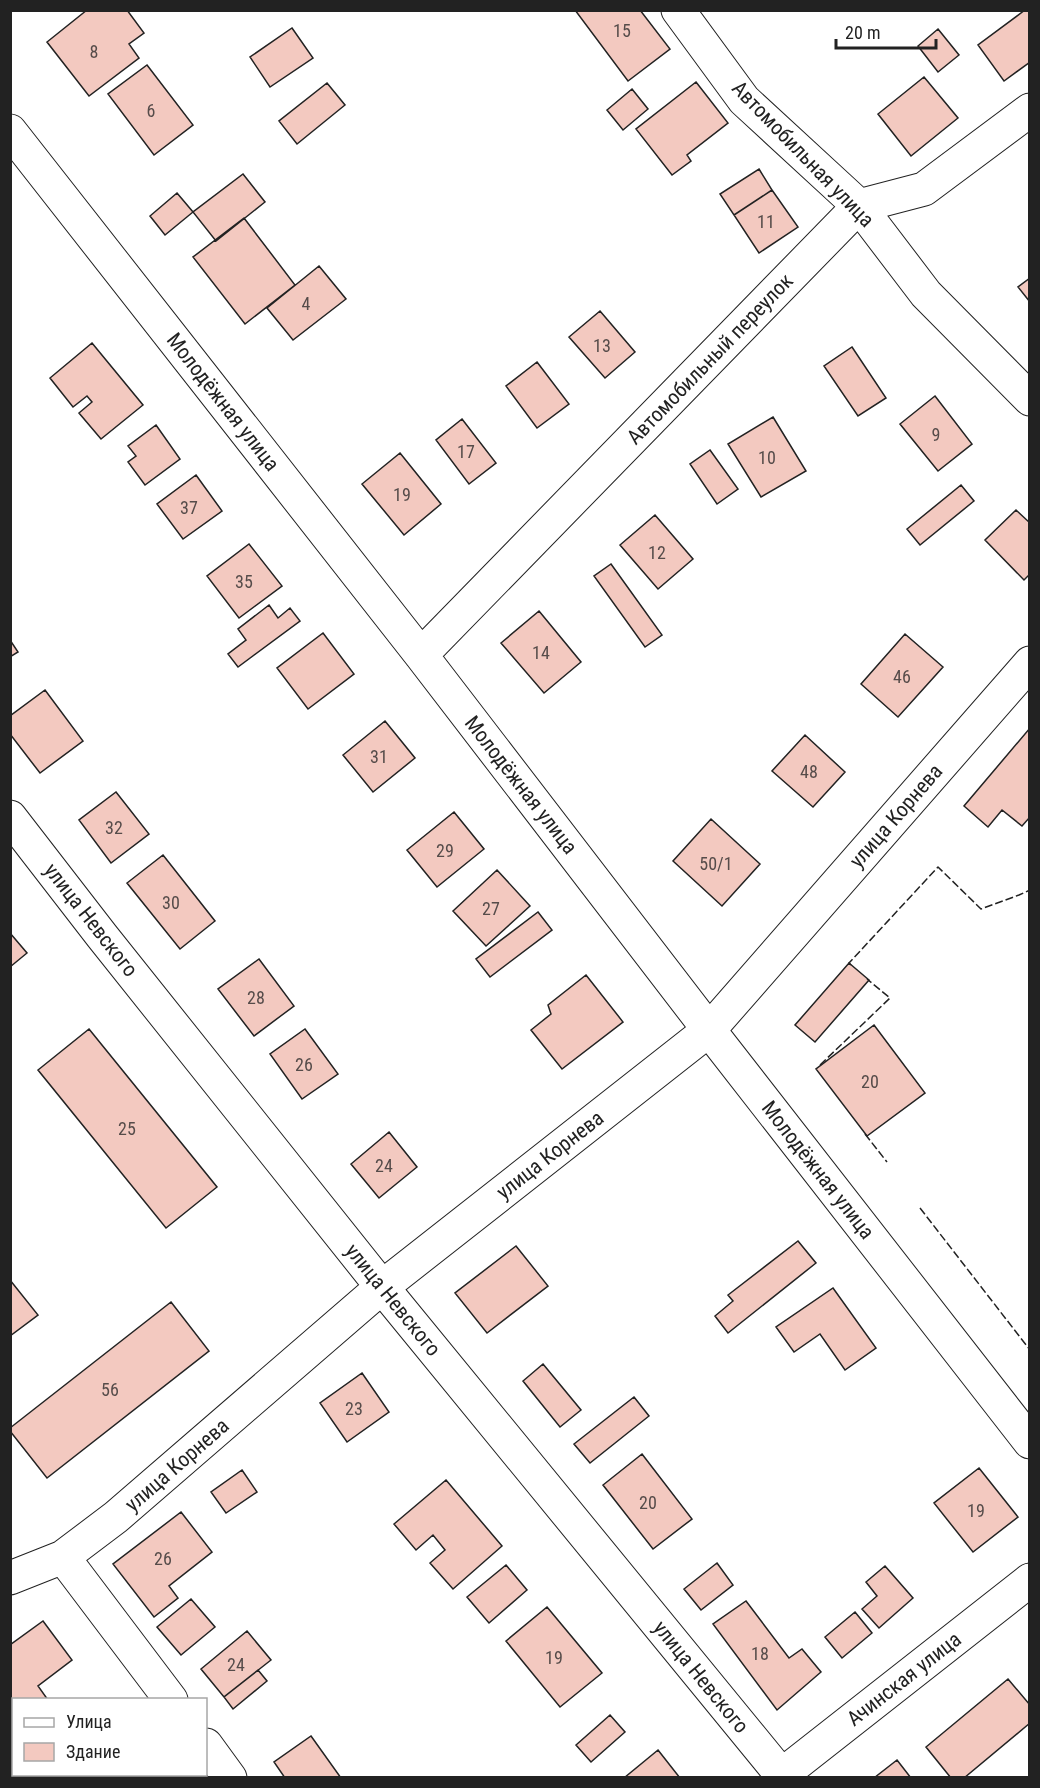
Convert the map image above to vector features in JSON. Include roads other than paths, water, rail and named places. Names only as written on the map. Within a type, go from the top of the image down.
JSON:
[{"type":"street","name":"Автомобильная улица","points":[[678,10],[744,100],[859,206],[926,294],[1029,399]]},
{"type":"street","points":[[859,206],[924,189],[1029,110]]},
{"type":"street","name":"Молодёжная улица","points":[[10,131],[421,655],[1029,1442]]},
{"type":"street","name":"Автомобильный переулок","points":[[421,655],[859,206]]},
{"type":"street","name":"улица Корнева","points":[[10,1578],[63,1557],[116,1517],[382,1287],[709,1030],[1029,663]]},
{"type":"street","name":"улица Невского","points":[[10,818],[382,1287],[781,1777]]},
{"type":"street","points":[[63,1557],[169,1698]]},
{"type":"street","name":"Ачинская улица","points":[[781,1777],[1029,1580]]},
{"type":"street","points":[[207,1746],[230,1778]]}]
